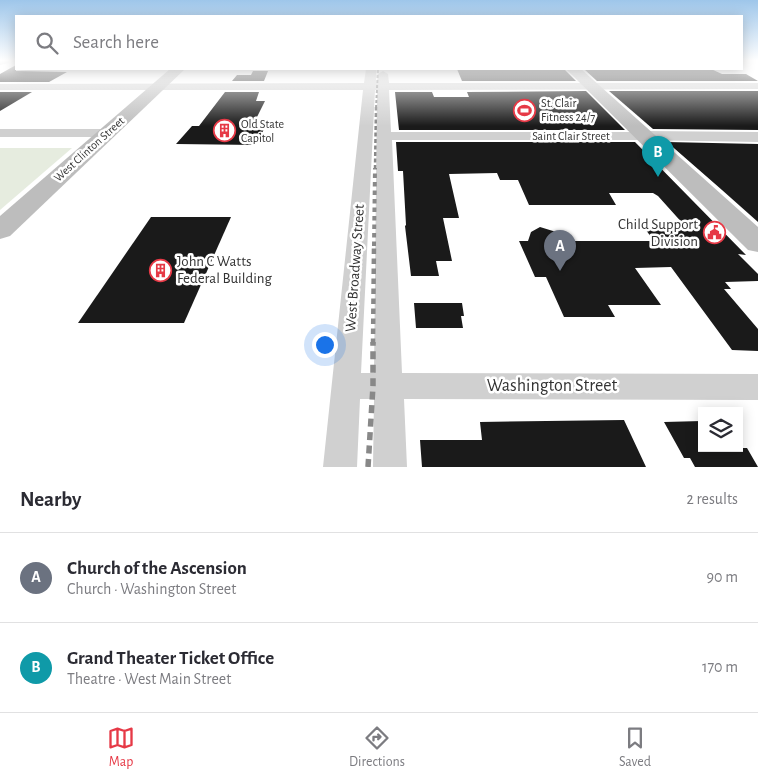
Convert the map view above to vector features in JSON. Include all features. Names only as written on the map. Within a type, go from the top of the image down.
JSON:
[{"type":"main road","name":"West Clinton Street","points":[[0,230],[164,82]]},
{"type":"main road","points":[[587,82],[758,243]]},
{"type":"street","points":[[0,87],[158,87],[285,82]]},
{"type":"street","name":"West Broadway Street","points":[[377,82],[384,136],[390,467]]},
{"type":"street","name":"West Broadway Street","points":[[340,467],[359,220],[377,82]]},
{"type":"street","points":[[479,82],[592,86],[758,86]]},
{"type":"street","points":[[0,133],[101,138]]},
{"type":"street","name":"Saint Clair Street","points":[[384,136],[758,136]]},
{"type":"street","points":[[0,143],[101,138]]},
{"type":"street","points":[[359,220],[386,220]]},
{"type":"street","name":"Washington Street","points":[[346,386],[758,386]]},
{"type":"shaded area","points":[[0,148],[72,148],[0,210]]},
{"type":"building","points":[[586,91],[625,130],[399,130],[395,92],[432,92],[434,97],[469,97],[467,92]]},
{"type":"building","points":[[609,91],[758,91],[758,130],[653,129]]},
{"type":"building","points":[[0,92],[32,92],[0,111]]},
{"type":"building","points":[[225,92],[259,92],[256,101],[265,101],[252,127],[265,127],[256,145],[176,144],[192,126],[199,126]]},
{"type":"building","points":[[396,142],[635,142],[746,255],[738,254],[758,274],[758,281],[725,282],[731,289],[724,289],[758,329],[758,351],[732,350],[671,267],[635,268],[661,305],[608,305],[615,317],[564,317],[546,277],[535,277],[519,241],[528,241],[531,232],[540,227],[559,235],[571,235],[574,241],[654,241],[643,226],[685,226],[658,196],[653,193],[609,193],[616,205],[529,205],[518,180],[500,180],[497,173],[449,174],[459,218],[443,218],[452,261],[436,261],[439,276],[411,276],[405,226],[403,171],[398,171]]},
{"type":"building","points":[[667,142],[758,144],[758,222],[722,190]]},
{"type":"building","name":"John C Watts Federal Building","points":[[151,217],[231,217],[184,323],[78,323]]},
{"type":"building","points":[[414,303],[462,303],[464,316],[461,316],[463,328],[416,328]]},
{"type":"building","points":[[624,420],[646,467],[422,467],[420,440],[482,440],[480,422]]},
{"type":"building","points":[[698,421],[698,452],[743,452],[743,448],[747,448],[758,467],[695,467],[690,458],[684,458],[664,422]]},
{"type":"railway","points":[[376,108],[377,82]]},
{"type":"railway","points":[[375,169],[376,107]]},
{"type":"railway","points":[[374,246],[375,168]]},
{"type":"railway","points":[[373,344],[374,245]]},
{"type":"railway","points":[[368,467],[373,386],[373,344]]},
{"type":"place","name":"St. Clair Fitness 24/7","points":[[525,110]]},
{"type":"place","name":"Old State Capitol","points":[[225,131]]},
{"type":"place","name":"Grand Theater Ticket Office","points":[[658,177]]},
{"type":"place","name":"Child Support Division","points":[[714,233]]},
{"type":"place","name":"John C Watts Federal Building","points":[[161,270]]},
{"type":"place","name":"Church of the Ascension","points":[[560,271]]}]
